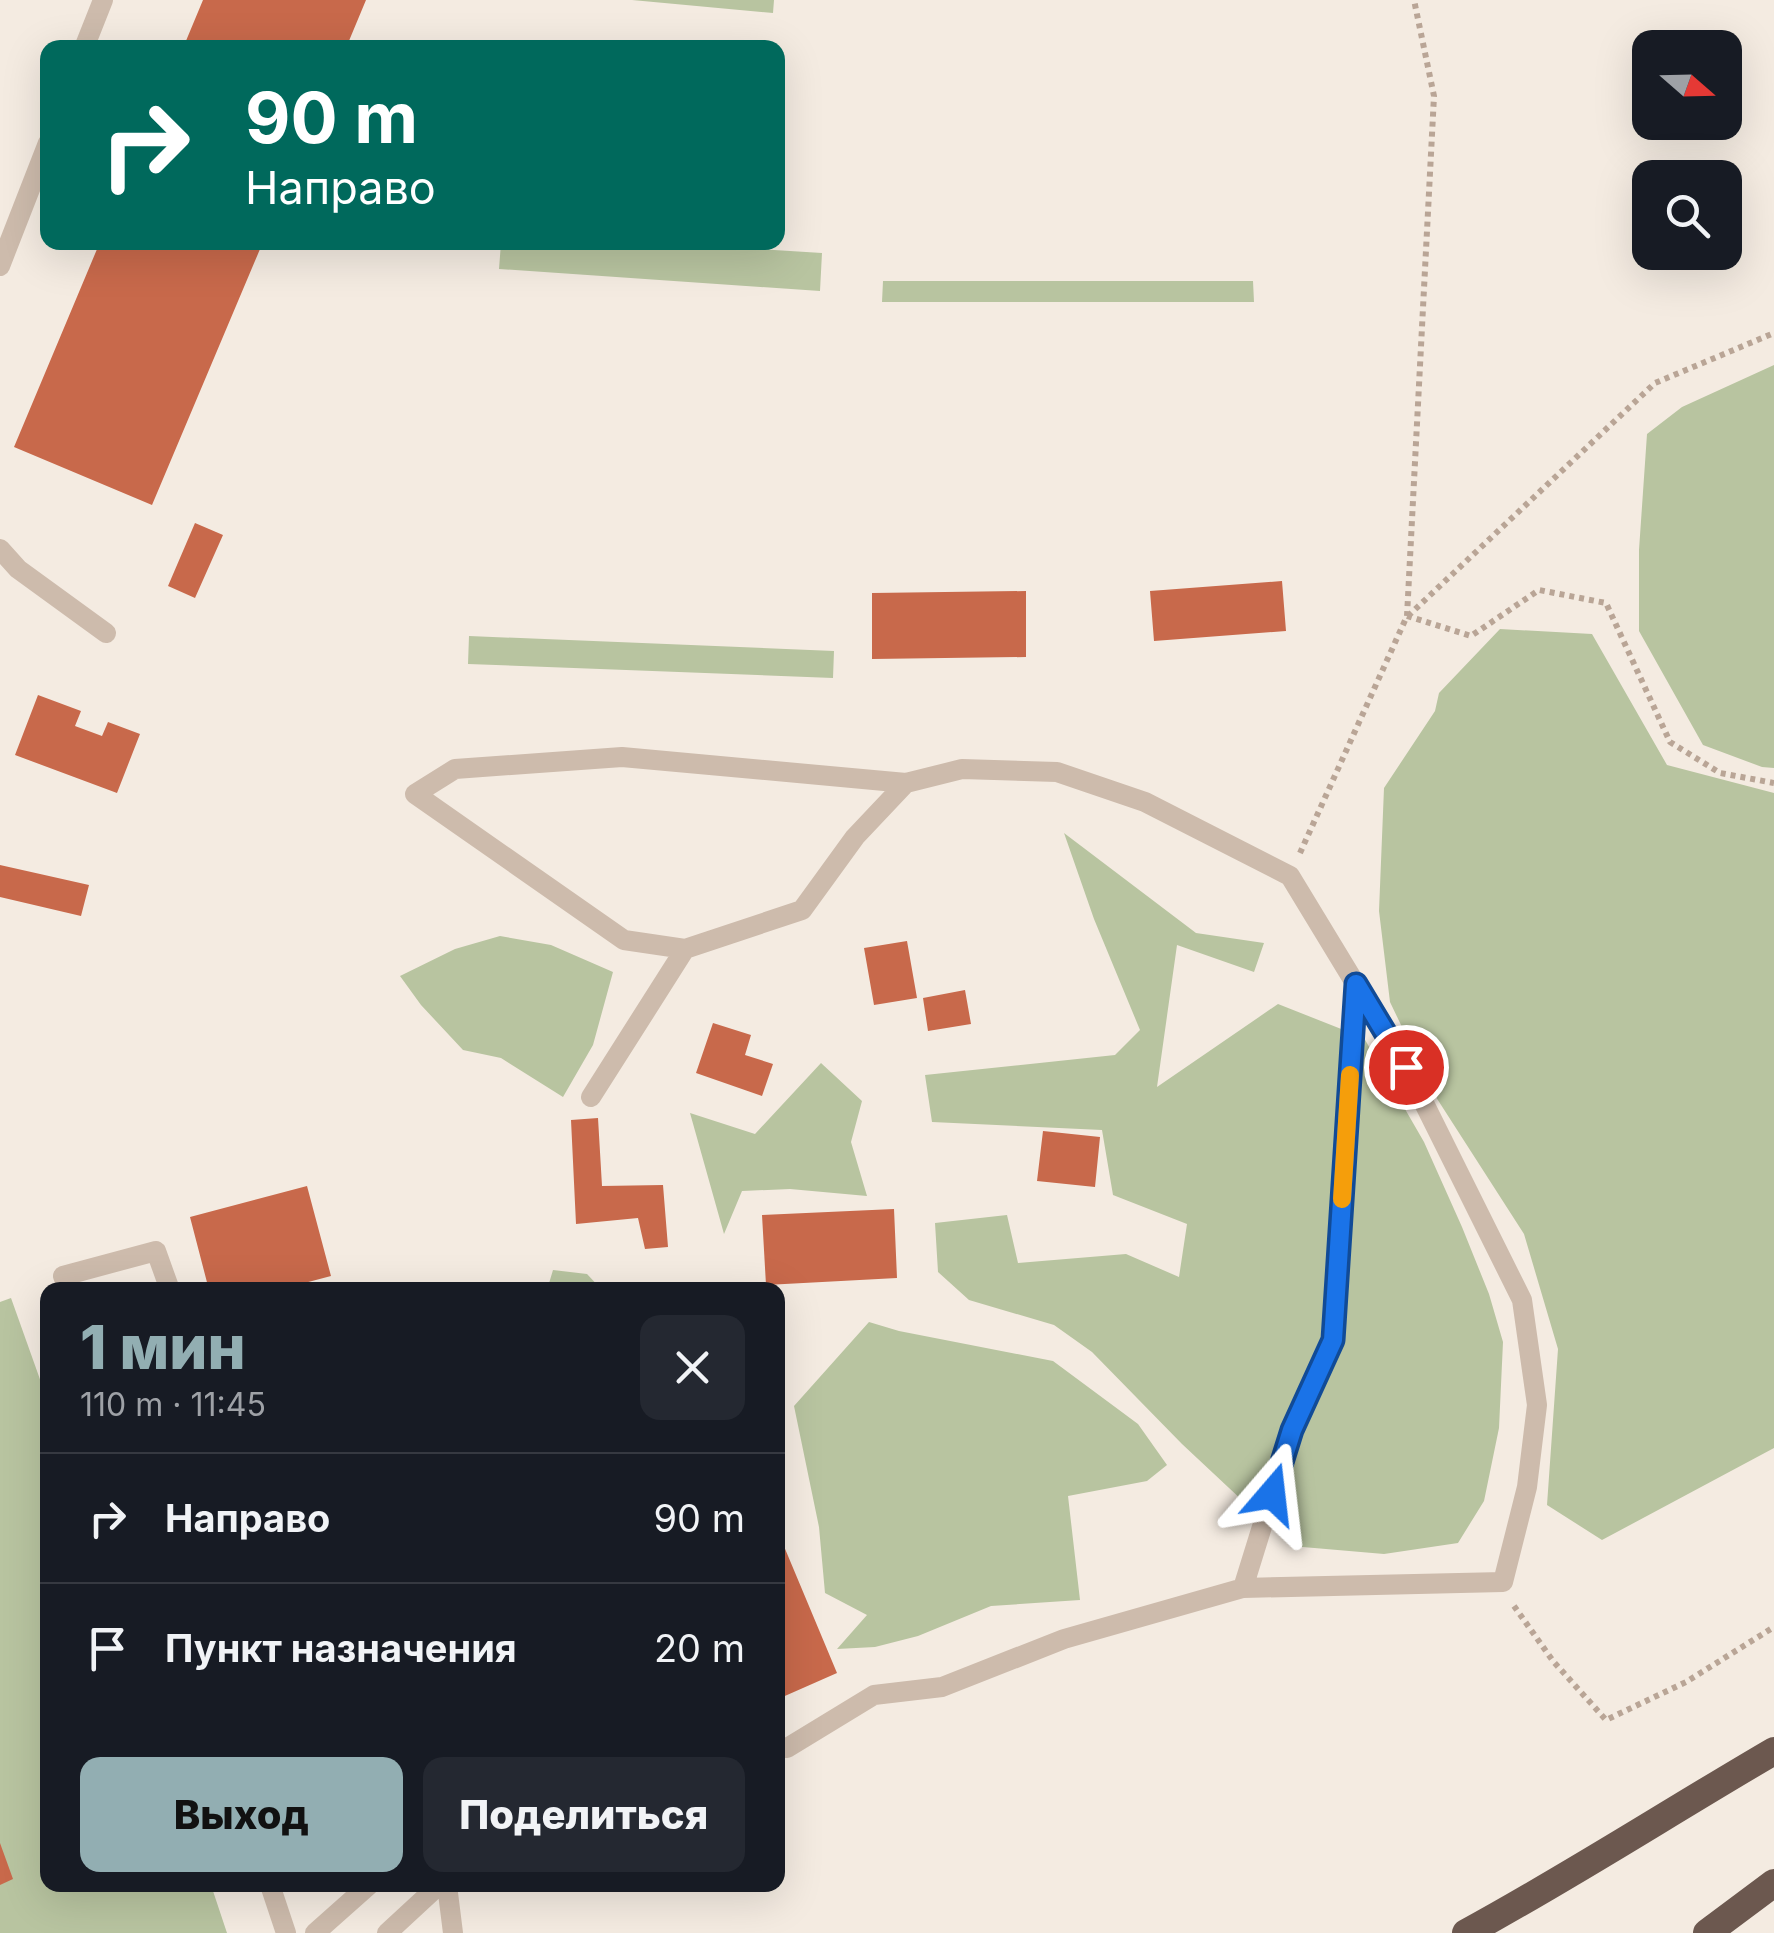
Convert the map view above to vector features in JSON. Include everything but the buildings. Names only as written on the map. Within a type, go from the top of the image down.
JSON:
[{"type":"highway","points":[[1466,1933],[1774,1751]]},
{"type":"highway","points":[[1707,1933],[1774,1882]]},
{"type":"lane","points":[[87,40],[102,0]]},
{"type":"lane","points":[[0,266],[40,164]]},
{"type":"lane","points":[[0,550],[106,634]]},
{"type":"lane","points":[[785,1748],[874,1695],[942,1687],[1064,1638],[1243,1588],[1503,1582],[1527,1487],[1536,1405],[1522,1300],[1406,1067],[1290,876],[1145,802],[1057,772],[962,769],[906,783],[622,757],[455,769],[415,794],[624,940],[685,949],[802,910],[855,837],[906,783]]},
{"type":"lane","points":[[591,1098],[685,949]]},
{"type":"lane","points":[[1243,1588],[1292,1430],[1333,1340],[1356,984]]},
{"type":"lane","points":[[65,1282],[63,1276],[156,1251],[167,1282]]},
{"type":"lane","points":[[272,1892],[286,1933]]},
{"type":"lane","points":[[314,1933],[361,1892]]},
{"type":"lane","points":[[387,1933],[431,1892]]},
{"type":"lane","points":[[448,1892],[453,1933]]},
{"type":"path","points":[[1290,876],[1407,616],[1434,96],[1414,0]]},
{"type":"path","points":[[1407,616],[1655,382],[1774,332]]},
{"type":"path","points":[[1407,616],[1472,636],[1540,590],[1606,603],[1670,742],[1720,773],[1774,783]]},
{"type":"path","points":[[1503,1582],[1514,1606],[1552,1660],[1606,1720],[1686,1682],[1774,1627]]},
{"type":"green space","points":[[632,0],[774,0],[773,13]]},
{"type":"green space","points":[[500,250],[822,253],[820,291],[499,269]]},
{"type":"green space","points":[[883,281],[1253,281],[1254,302],[882,302]]},
{"type":"green space","points":[[1774,365],[1774,768],[1703,745],[1639,631],[1639,550],[1647,434],[1682,407]]},
{"type":"green space","points":[[1500,629],[1592,634],[1667,765],[1774,793],[1774,1448],[1602,1540],[1547,1505],[1558,1349],[1524,1234],[1434,1094],[1390,1002],[1379,911],[1384,788],[1435,711],[1439,693]]},
{"type":"green space","points":[[469,636],[834,651],[833,678],[468,664]]},
{"type":"green space","points":[[1064,833],[1196,933],[1264,943],[1254,972],[1177,945],[1157,1087],[1278,1004],[1364,1038],[1424,1142],[1489,1294],[1503,1342],[1499,1428],[1484,1501],[1458,1543],[1384,1554],[1291,1546],[1182,1444],[1092,1352],[1054,1325],[969,1300],[938,1272],[935,1223],[1007,1215],[1018,1263],[1126,1254],[1179,1277],[1187,1224],[1113,1195],[1102,1130],[932,1122],[925,1075],[1115,1055],[1140,1030]]},
{"type":"green space","points":[[500,936],[551,945],[613,972],[593,1045],[563,1097],[501,1058],[463,1050],[400,976],[455,949]]},
{"type":"green space","points":[[821,1063],[862,1101],[851,1142],[867,1196],[790,1189],[742,1191],[724,1234],[690,1113],[755,1134]]},
{"type":"green space","points":[[553,1270],[587,1274],[594,1282],[549,1282]]},
{"type":"green space","points":[[11,1298],[40,1379],[40,1892],[213,1892],[227,1933],[0,1933],[0,1302]]},
{"type":"green space","points":[[869,1322],[1053,1361],[1138,1424],[1167,1465],[1147,1481],[1068,1496],[1080,1600],[991,1606],[918,1636],[875,1647],[837,1649],[867,1615],[825,1593],[819,1527],[794,1406]]},
{"type":"slow traffic","points":[[1342,1199],[1350,1075]]},
{"type":"route","points":[[1272,1494],[1292,1430],[1333,1340],[1356,984],[1406,1067]]}]
